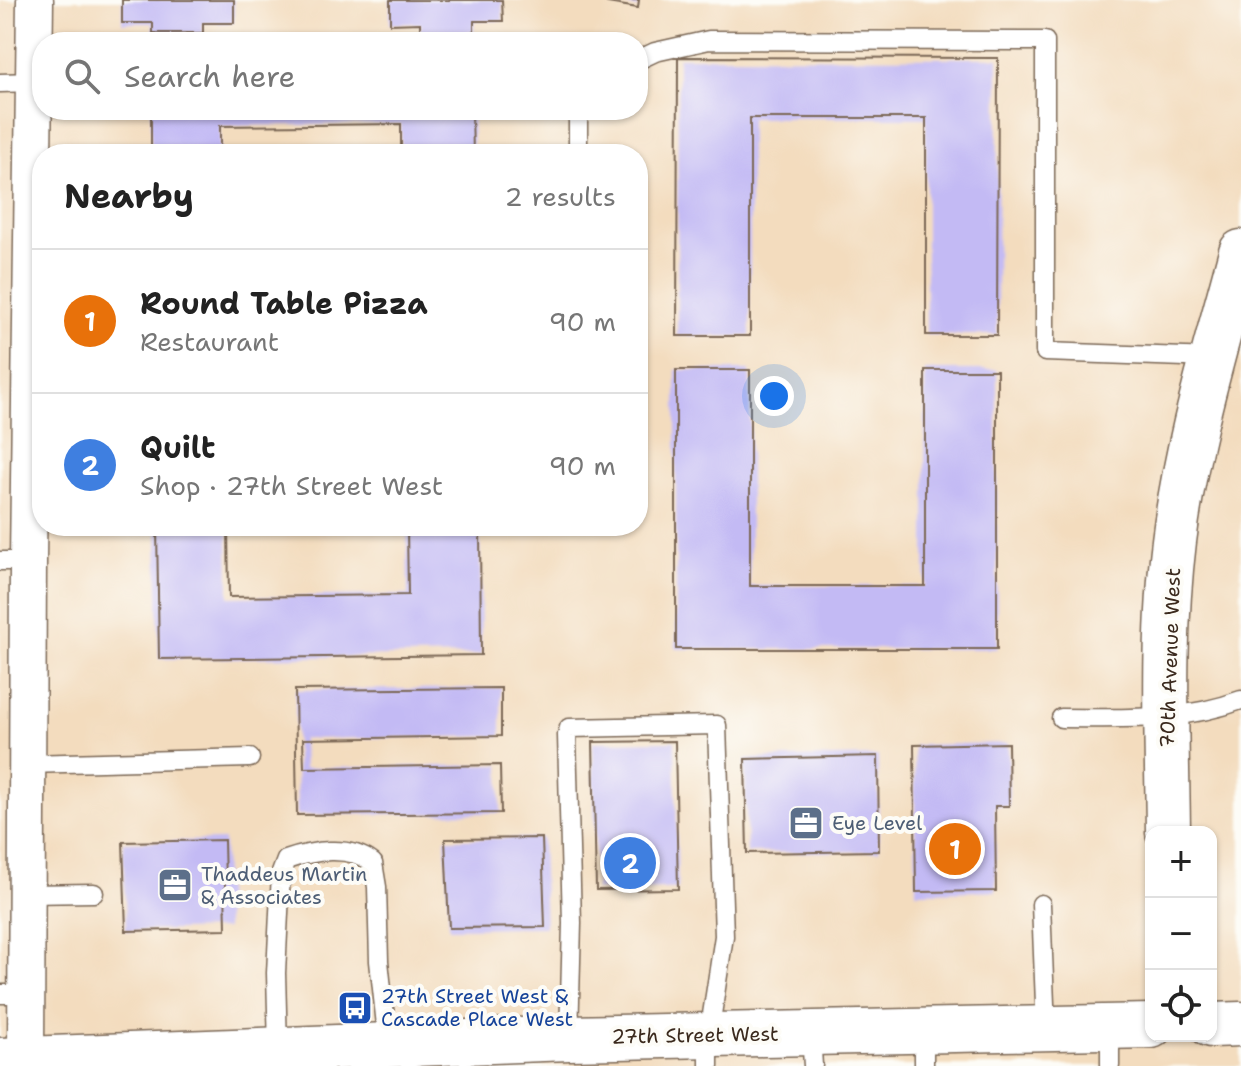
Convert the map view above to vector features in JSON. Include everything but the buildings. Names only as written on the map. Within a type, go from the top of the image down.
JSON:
[{"type":"main road","name":"70th Avenue West","points":[[1168,826],[1167,611],[1174,540],[1185,469],[1241,252]]},
{"type":"main road","points":[[1217,1025],[1241,1024]]},
{"type":"main road","name":"27th Street West","points":[[13,1059],[135,1060],[388,1044],[570,1052],[924,1049],[1046,1029],[1124,1040]]},
{"type":"street","points":[[32,305],[16,83],[35,0]]},
{"type":"street","points":[[13,1059],[13,994],[27,894],[28,764],[14,561],[32,397]]},
{"type":"lane","points":[[648,55],[709,40],[1045,41],[1045,352],[1213,358]]},
{"type":"lane","points":[[578,120],[578,144]]},
{"type":"lane","points":[[1061,718],[1167,717],[1216,710],[1241,700]]},
{"type":"lane","points":[[570,1052],[569,728],[717,725],[724,936],[709,1050]]},
{"type":"lane","points":[[28,764],[250,758]]},
{"type":"lane","points":[[278,1049],[276,973],[281,873],[286,860],[311,852],[361,853],[373,863],[388,1044]]},
{"type":"lane","points":[[27,894],[94,893]]},
{"type":"lane","points":[[1041,904],[1046,1029]]},
{"type":"place","name":"Eye Level","points":[[806,823]]},
{"type":"place","name":"Round Table Pizza","points":[[955,849]]},
{"type":"place","name":"Quilt","points":[[630,863]]},
{"type":"place","name":"Thaddeus Martin & Associates","points":[[175,885]]},
{"type":"place","name":"27th Street West & Cascade Place West","points":[[355,1008]]}]
